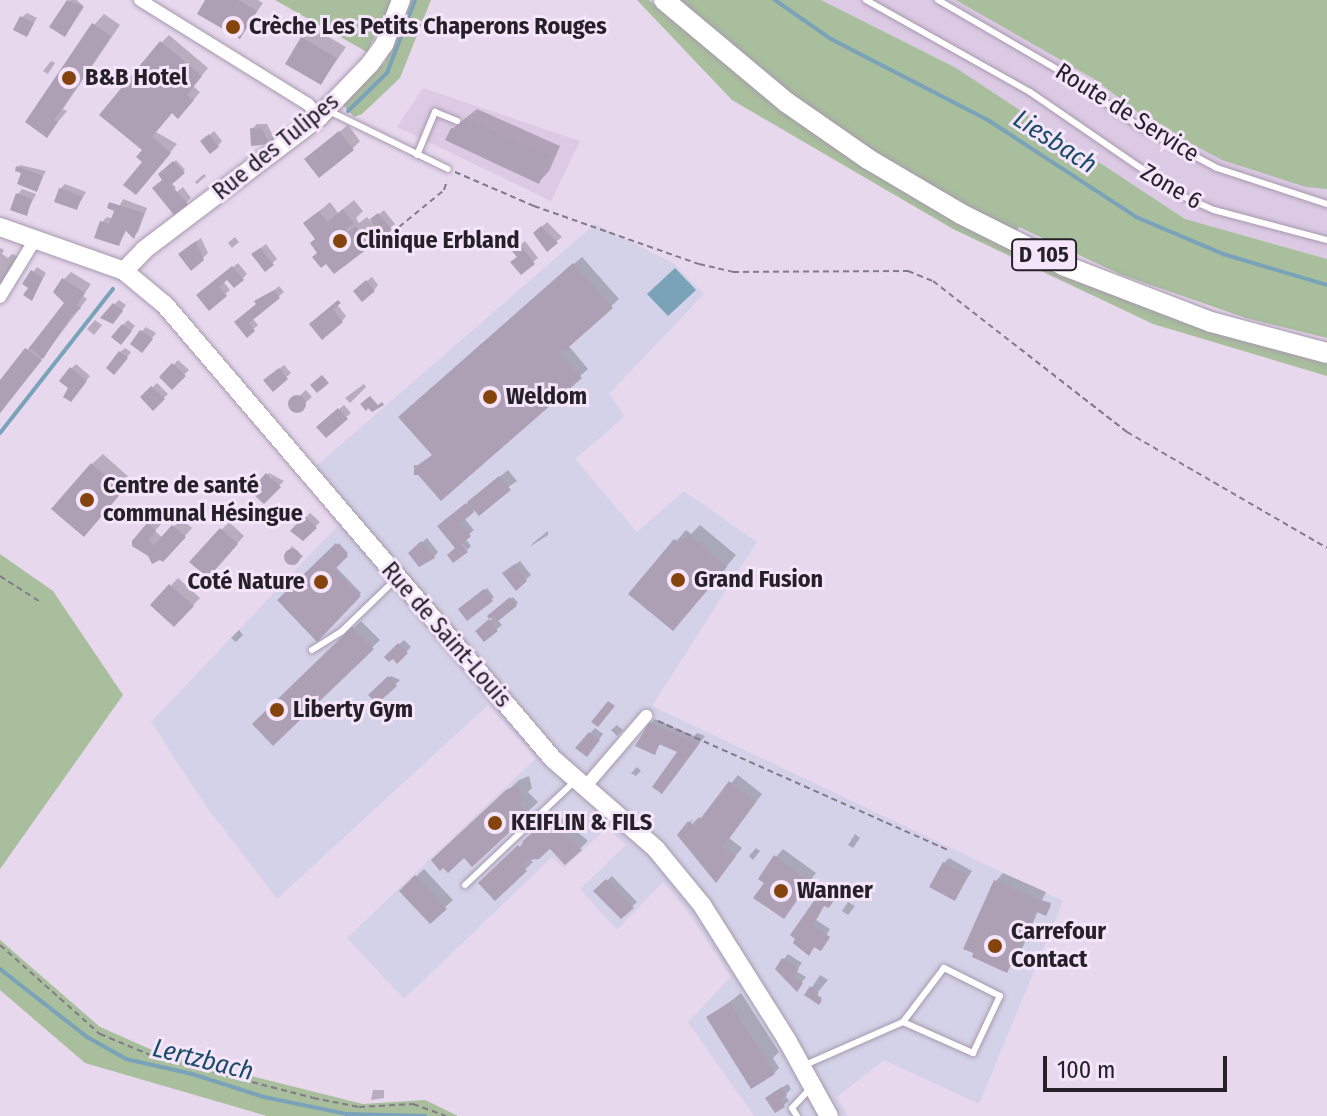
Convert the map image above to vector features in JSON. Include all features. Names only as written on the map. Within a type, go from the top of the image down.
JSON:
[{"type":"main road","name":"Rue des Tulipes","points":[[124,271],[144,250],[322,114],[377,54],[398,13],[401,0]]},
{"type":"main road","name":"D 105","points":[[664,0],[786,102],[868,159],[961,214],[1065,266],[1211,322],[1327,353]]},
{"type":"main road","name":"Rue de Saint-Louis","points":[[0,227],[124,271],[165,305],[553,759],[656,849],[702,905],[829,1116]]},
{"type":"street","points":[[140,0],[322,114]]},
{"type":"street","points":[[0,297],[36,238]]},
{"type":"street","points":[[581,783],[646,716]]},
{"type":"lane","name":"Zone 6","points":[[866,0],[1030,92],[1188,199],[1242,219],[1327,240]]},
{"type":"lane","name":"Route de Service","points":[[938,0],[1065,74],[1137,125],[1217,168],[1327,204]]},
{"type":"lane","points":[[417,155],[435,112],[457,121]]},
{"type":"lane","points":[[322,114],[448,169]]},
{"type":"lane","points":[[312,650],[341,632],[397,578]]},
{"type":"lane","points":[[465,885],[581,783]]},
{"type":"lane","points":[[801,1066],[903,1022],[944,968],[1000,996],[973,1053],[903,1022]]},
{"type":"lane","points":[[797,1116],[792,1108],[812,1086]]},
{"type":"path","points":[[399,227],[444,190],[448,169],[534,206],[699,264],[733,272],[908,271],[933,281],[1127,432],[1327,548]]},
{"type":"path","points":[[0,576],[42,603]]},
{"type":"path","points":[[646,716],[948,850]]},
{"type":"path","points":[[0,945],[100,1034],[155,1057],[313,1098],[359,1107],[413,1104],[446,1116]]},
{"type":"shaded area","points":[[821,0],[1327,0],[1327,259],[1185,219],[956,69]]},
{"type":"shaded area","points":[[423,88],[580,141],[551,201],[397,127]]},
{"type":"shaded area","points":[[595,224],[673,263],[704,294],[609,394],[625,416],[575,459],[637,532],[684,491],[757,542],[652,706],[1063,901],[979,1104],[884,1060],[837,1097],[848,1116],[754,1116],[688,1022],[731,977],[686,909],[663,882],[617,930],[580,889],[626,845],[607,828],[564,868],[552,857],[404,999],[347,938],[536,758],[488,705],[277,899],[206,806],[151,722],[344,519],[314,468]]},
{"type":"shaded area","points":[[675,268],[696,290],[668,316],[647,294]]},
{"type":"green space","points":[[275,0],[393,0],[367,52]]},
{"type":"green space","points":[[408,0],[431,0],[400,78],[362,114],[354,117],[343,105],[385,62]]},
{"type":"green space","points":[[637,0],[649,0],[753,87],[809,129],[959,223],[1327,362],[1327,376],[1153,324],[953,229],[732,100]]},
{"type":"green space","points":[[678,0],[821,0],[956,68],[1185,219],[1327,259],[1327,338],[1246,318],[1122,275],[1019,227],[1016,232],[920,182],[790,95]]},
{"type":"green space","points":[[956,0],[1327,0],[1327,189],[1306,187],[1222,160],[1151,122],[1094,79]]},
{"type":"green space","points":[[0,554],[53,591],[123,695],[0,869]]},
{"type":"green space","points":[[0,940],[100,1027],[159,1053],[363,1104],[425,1100],[458,1116],[267,1116],[85,1063],[0,990]]},
{"type":"building","points":[[67,0],[83,6],[65,37],[49,27]]},
{"type":"building","name":"Crèche Les Petits Chaperons Rouges","points":[[205,0],[238,0],[257,11],[240,39],[197,14]]},
{"type":"building","points":[[20,16],[34,23],[27,37],[13,30]]},
{"type":"building","name":"B&B Hotel","points":[[92,23],[111,36],[54,120],[58,122],[47,138],[25,122]]},
{"type":"building","points":[[301,37],[337,58],[321,85],[285,64]]},
{"type":"building","points":[[160,41],[202,76],[187,95],[194,100],[178,119],[172,113],[152,137],[171,153],[136,195],[123,185],[142,162],[136,157],[142,150],[99,115]]},
{"type":"building","points":[[465,118],[551,156],[539,184],[445,140],[451,128],[459,131]]},
{"type":"building","points":[[250,128],[262,129],[269,144],[251,146]]},
{"type":"building","points":[[339,131],[354,150],[319,178],[304,159]]},
{"type":"building","points":[[209,134],[219,147],[210,154],[200,141]]},
{"type":"building","points":[[173,161],[185,173],[171,185],[188,204],[174,215],[152,188],[162,180],[158,174]]},
{"type":"building","points":[[16,166],[43,176],[37,192],[17,184],[21,173],[15,171]]},
{"type":"building","points":[[59,188],[82,196],[77,210],[54,202]]},
{"type":"building","points":[[16,193],[32,199],[27,216],[10,210]]},
{"type":"building","points":[[109,202],[144,213],[134,239],[125,230],[119,246],[94,238],[100,221],[109,224],[114,211],[107,208]]},
{"type":"building","name":"Clinique Erbland","points":[[343,209],[354,223],[346,229],[348,232],[356,226],[371,246],[334,274],[326,264],[321,268],[312,257],[317,253],[310,243],[315,239],[303,223],[319,211],[327,222]]},
{"type":"building","points":[[378,213],[392,230],[383,237],[370,219]]},
{"type":"building","points":[[541,226],[558,243],[547,252],[533,233]]},
{"type":"building","points":[[196,241],[204,260],[191,271],[178,254]]},
{"type":"building","points":[[520,244],[535,264],[521,275],[510,262],[517,257],[512,251]]},
{"type":"building","points":[[260,248],[274,265],[265,272],[251,254]]},
{"type":"building","name":"Weldom","points":[[573,263],[613,308],[561,354],[582,378],[441,501],[418,475],[414,475],[414,465],[419,466],[432,455],[398,417]]},
{"type":"building","points":[[232,266],[244,280],[234,288],[227,280],[219,287],[227,296],[209,311],[196,295]]},
{"type":"building","points":[[31,270],[43,278],[32,301],[23,295],[28,288],[22,284]]},
{"type":"building","points":[[62,278],[85,293],[77,305],[81,308],[71,316],[43,359],[29,348],[64,303],[53,292]]},
{"type":"building","points":[[366,280],[375,291],[362,302],[353,291]]},
{"type":"building","points":[[274,290],[280,298],[249,323],[255,331],[247,338],[234,322],[256,304],[254,301]]},
{"type":"building","points":[[338,300],[341,303],[333,309],[343,322],[322,340],[309,324]]},
{"type":"building","points":[[113,303],[123,311],[113,324],[100,318]]},
{"type":"building","points":[[122,324],[132,331],[121,345],[111,337]]},
{"type":"building","points":[[140,330],[153,339],[142,353],[130,344]]},
{"type":"building","points":[[25,348],[42,360],[0,413],[0,380]]},
{"type":"building","points":[[119,351],[128,358],[114,375],[106,368]]},
{"type":"building","points":[[172,363],[186,376],[172,390],[159,377]]},
{"type":"building","points":[[70,367],[87,381],[71,402],[63,397],[68,388],[59,381]]},
{"type":"building","points":[[279,368],[288,379],[273,392],[263,380]]},
{"type":"building","points":[[322,375],[329,383],[317,393],[310,385]]},
{"type":"building","points":[[151,386],[165,399],[153,411],[140,397]]},
{"type":"building","points":[[297,395],[306,404],[297,413],[288,404]]},
{"type":"building","points":[[370,396],[378,405],[382,402],[384,405],[372,412],[368,408],[366,411],[360,404]]},
{"type":"building","points":[[338,408],[348,419],[326,438],[316,427]]},
{"type":"building","name":"Centre de santé communal Hésingue","points":[[91,463],[123,491],[84,537],[51,509]]},
{"type":"building","points":[[266,473],[281,487],[264,504],[254,495],[262,486],[258,482]]},
{"type":"building","points":[[499,476],[511,490],[479,516],[467,502]]},
{"type":"building","points":[[466,503],[474,512],[461,523],[471,536],[462,544],[468,552],[453,563],[447,555],[455,548],[437,526]]},
{"type":"building","points":[[304,516],[317,528],[303,541],[290,531]]},
{"type":"building","points":[[147,523],[156,531],[149,540],[154,545],[172,525],[186,537],[163,562],[160,560],[152,564],[148,556],[132,546],[132,541]]},
{"type":"building","points":[[220,528],[238,544],[208,578],[189,562]]},
{"type":"building","name":"Grand Fusion","points":[[688,534],[727,567],[673,631],[628,594],[674,539],[680,543]]},
{"type":"building","points":[[421,541],[435,558],[419,567],[408,553]]},
{"type":"building","name":"Coté Nature","points":[[336,543],[348,556],[335,569],[361,596],[317,642],[277,600]]},
{"type":"building","points":[[289,549],[295,549],[300,557],[298,563],[289,565],[284,560],[284,554]]},
{"type":"building","points":[[515,564],[527,581],[516,591],[502,573]]},
{"type":"building","points":[[169,584],[194,606],[174,627],[150,605]]},
{"type":"building","points":[[484,589],[493,601],[467,621],[458,609]]},
{"type":"building","points":[[510,597],[517,606],[498,621],[494,616],[489,619],[487,616]]},
{"type":"building","points":[[489,619],[498,631],[484,642],[475,631]]},
{"type":"building","points":[[352,627],[374,649],[273,746],[252,724]]},
{"type":"building","points":[[398,643],[408,653],[397,664],[393,659],[389,662],[384,657]]},
{"type":"building","points":[[388,676],[397,686],[377,704],[368,695]]},
{"type":"building","points":[[608,701],[615,706],[598,727],[591,722]]},
{"type":"building","points":[[649,723],[699,744],[662,794],[652,787],[677,752],[659,744],[655,755],[635,746]]},
{"type":"building","points":[[589,732],[600,740],[587,757],[575,748]]},
{"type":"building","points":[[729,781],[756,802],[723,847],[736,856],[716,883],[677,835],[688,821],[695,826]]},
{"type":"building","name":"KEIFLIN & FILS","points":[[518,785],[522,801],[519,804],[529,814],[472,867],[464,858],[448,873],[443,868],[440,871],[431,860],[506,790]]},
{"type":"building","points":[[551,823],[582,850],[565,865],[550,849],[539,859],[527,860],[522,865],[527,871],[495,901],[478,883],[518,845],[521,848],[523,841],[539,826]]},
{"type":"building","name":"Wanner","points":[[774,855],[810,882],[784,919],[753,898],[764,883],[758,879]]},
{"type":"building","points":[[943,862],[968,876],[955,901],[929,887]]},
{"type":"building","points":[[415,875],[447,909],[430,924],[399,891]]},
{"type":"building","points":[[606,879],[634,908],[621,919],[593,891]]},
{"type":"building","points":[[994,880],[1051,905],[1046,916],[1035,911],[1007,973],[972,957],[973,953],[963,949]]},
{"type":"building","points":[[823,888],[836,897],[829,908],[824,906],[813,925],[830,937],[821,951],[814,947],[809,956],[793,943],[795,939],[790,935]]},
{"type":"building","points":[[782,958],[799,969],[793,977],[803,983],[797,992],[775,969]]},
{"type":"building","points":[[810,986],[819,992],[816,997],[822,1000],[819,1005],[804,995]]},
{"type":"building","points":[[730,1002],[775,1074],[751,1089],[706,1017]]},
{"type":"building","points":[[782,1087],[787,1095],[781,1099],[785,1107],[775,1113],[765,1098]]},
{"type":"waterway","points":[[348,111],[387,73],[415,0]]},
{"type":"waterway","name":"Liesbach","points":[[775,0],[831,39],[988,120],[1136,217],[1223,254],[1327,285]]},
{"type":"waterway","points":[[0,433],[113,289]]},
{"type":"waterway","name":"Lertzbach","points":[[0,969],[87,1037],[126,1059],[192,1074],[264,1097],[347,1114],[425,1116]]},
{"type":"place","name":"Crèche Les Petits Chaperons Rouges","points":[[233,27]]},
{"type":"place","name":"B&B Hotel","points":[[69,78]]},
{"type":"place","name":"Clinique Erbland","points":[[340,241]]},
{"type":"place","name":"Weldom","points":[[490,397]]},
{"type":"place","name":"Centre de santé communal Hésingue","points":[[87,500]]},
{"type":"place","name":"Grand Fusion","points":[[678,580]]},
{"type":"place","name":"Coté Nature","points":[[321,582]]},
{"type":"place","name":"Liberty Gym","points":[[277,710]]},
{"type":"place","name":"KEIFLIN & FILS","points":[[495,823]]},
{"type":"place","name":"Wanner","points":[[781,891]]},
{"type":"place","name":"Carrefour Contact","points":[[995,946]]}]
